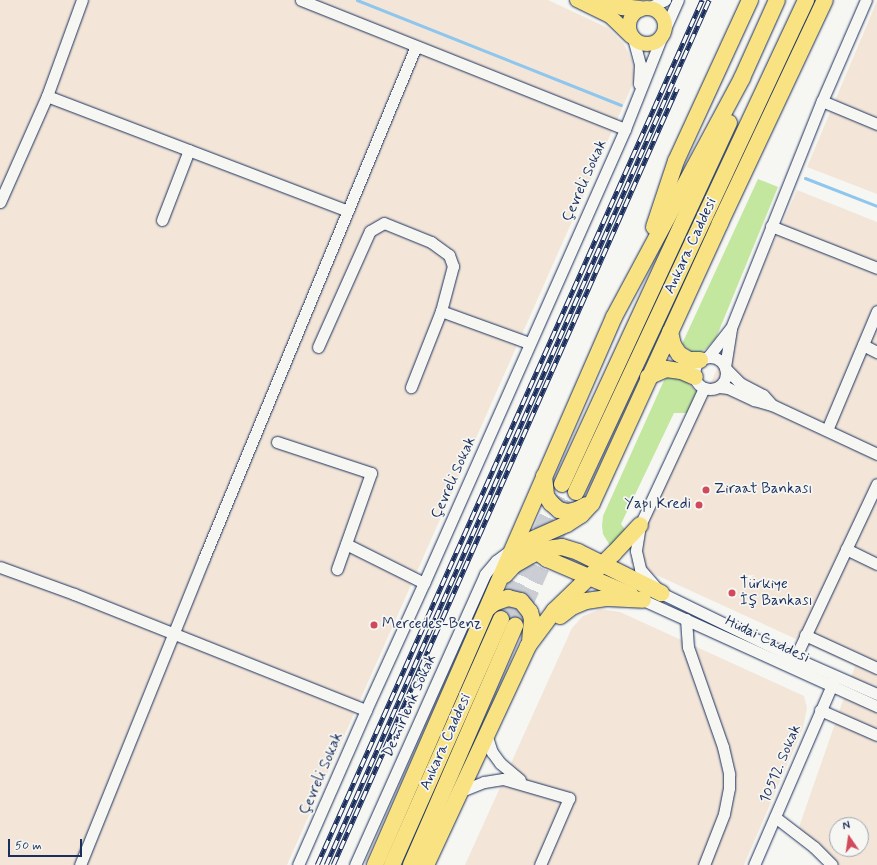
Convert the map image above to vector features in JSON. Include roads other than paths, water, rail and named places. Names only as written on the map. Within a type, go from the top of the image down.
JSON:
[{"type":"highway","points":[[601,0],[622,7],[644,8]]},
{"type":"highway","points":[[638,273],[676,161],[750,0]]},
{"type":"highway","points":[[502,577],[520,561],[527,547],[525,518],[614,317],[742,78],[777,0]]},
{"type":"highway","name":"Ankara Caddesi","points":[[786,0],[569,488],[765,89],[806,0]]},
{"type":"highway","points":[[375,865],[502,577],[527,547],[581,515],[592,503],[648,378],[825,0]]},
{"type":"highway","points":[[720,223],[765,89]]},
{"type":"highway","points":[[670,332],[673,345],[679,354],[689,360],[704,359]]},
{"type":"highway","points":[[648,378],[666,369],[681,371],[699,382]]},
{"type":"highway","points":[[544,476],[546,496],[559,510],[568,512],[577,510],[586,505],[596,494]]},
{"type":"highway","points":[[426,865],[528,646],[548,618],[640,525]]},
{"type":"highway","points":[[527,547],[567,548],[661,593]]},
{"type":"highway","points":[[527,547],[547,559],[644,600]]},
{"type":"highway","points":[[488,608],[494,603],[508,598],[521,601],[530,612],[532,619],[532,631],[528,646]]},
{"type":"highway","points":[[512,679],[529,658],[551,625],[572,607],[586,600],[601,598],[644,600]]},
{"type":"highway","name":"Ankara Caddesi","points":[[392,865],[501,619]]},
{"type":"highway","name":"Ankara Caddesi","points":[[411,865],[516,626]]},
{"type":"main road","points":[[577,0],[610,16],[632,37],[640,43],[646,44],[655,42],[663,34],[663,17],[656,10],[644,8],[633,14],[629,21],[629,30],[632,37]]},
{"type":"street","points":[[0,202],[46,96],[82,0]]},
{"type":"street","points":[[301,0],[625,129]]},
{"type":"street","points":[[644,8],[665,0]]},
{"type":"street","name":"Çevreli Sokak","points":[[298,865],[625,129],[678,0]]},
{"type":"street","points":[[718,387],[725,379],[731,328],[822,101],[866,0]]},
{"type":"street","points":[[632,37],[640,64],[636,102]]},
{"type":"street","points":[[80,865],[173,634],[416,46]]},
{"type":"street","points":[[46,96],[348,211]]},
{"type":"street","points":[[822,101],[877,124]]},
{"type":"street","points":[[162,220],[189,150]]},
{"type":"street","points":[[318,347],[370,231],[384,222],[431,242],[449,255],[453,266],[441,311],[411,387]]},
{"type":"street","points":[[771,226],[877,268]]},
{"type":"street","points":[[441,311],[530,343]]},
{"type":"street","points":[[827,430],[877,312]]},
{"type":"street","points":[[661,593],[644,575],[638,562],[636,545],[640,525],[699,382],[696,366],[731,328]]},
{"type":"street","points":[[863,345],[877,352]]},
{"type":"street","points":[[704,359],[717,358],[740,383],[764,395],[772,405]]},
{"type":"street","points":[[699,382],[712,389],[718,387],[728,388],[754,400],[772,405],[877,454]]},
{"type":"street","points":[[277,442],[371,473],[337,569]]},
{"type":"street","points":[[795,658],[877,484]]},
{"type":"street","points":[[346,544],[424,583]]},
{"type":"street","name":"Demirlenk Sokak","points":[[355,865],[485,574],[496,561],[527,547]]},
{"type":"street","points":[[846,549],[877,564]]},
{"type":"street","points":[[0,567],[366,710]]},
{"type":"street","name":"Hüdai Caddesi","points":[[661,593],[795,658],[877,706]]},
{"type":"street","name":"Hüdai Caddesi","points":[[644,600],[833,681],[877,694]]},
{"type":"street","points":[[686,619],[688,647],[723,747],[729,774],[729,788],[724,814],[704,865]]},
{"type":"street","points":[[805,634],[877,668]]},
{"type":"street","name":"10512. Sokak","points":[[754,865],[833,681]]},
{"type":"street","points":[[820,710],[877,735]]},
{"type":"street","points":[[486,734],[490,746],[500,763],[510,773],[527,784]]},
{"type":"street","points":[[459,792],[475,785],[496,779],[511,780],[527,784],[569,798],[540,865]]},
{"type":"street","points":[[775,817],[814,847],[832,865]]},
{"type":"waterway","points":[[357,0],[621,105]]},
{"type":"waterway","points":[[805,178],[877,206]]},
{"type":"tunnel","points":[[501,619],[562,484]]},
{"type":"tunnel","points":[[515,626],[576,492]]},
{"type":"railway","points":[[317,865],[702,0]]},
{"type":"railway","points":[[326,865],[709,0]]},
{"type":"railway","points":[[333,865],[677,88]]},
{"type":"place","name":"Ziraat Bankası","points":[[706,490]]},
{"type":"place","name":"Yapı Kredi","points":[[699,505]]},
{"type":"place","name":"Türkiye İş Bankası","points":[[732,593]]},
{"type":"place","name":"Mercedes-Benz","points":[[374,625]]}]
